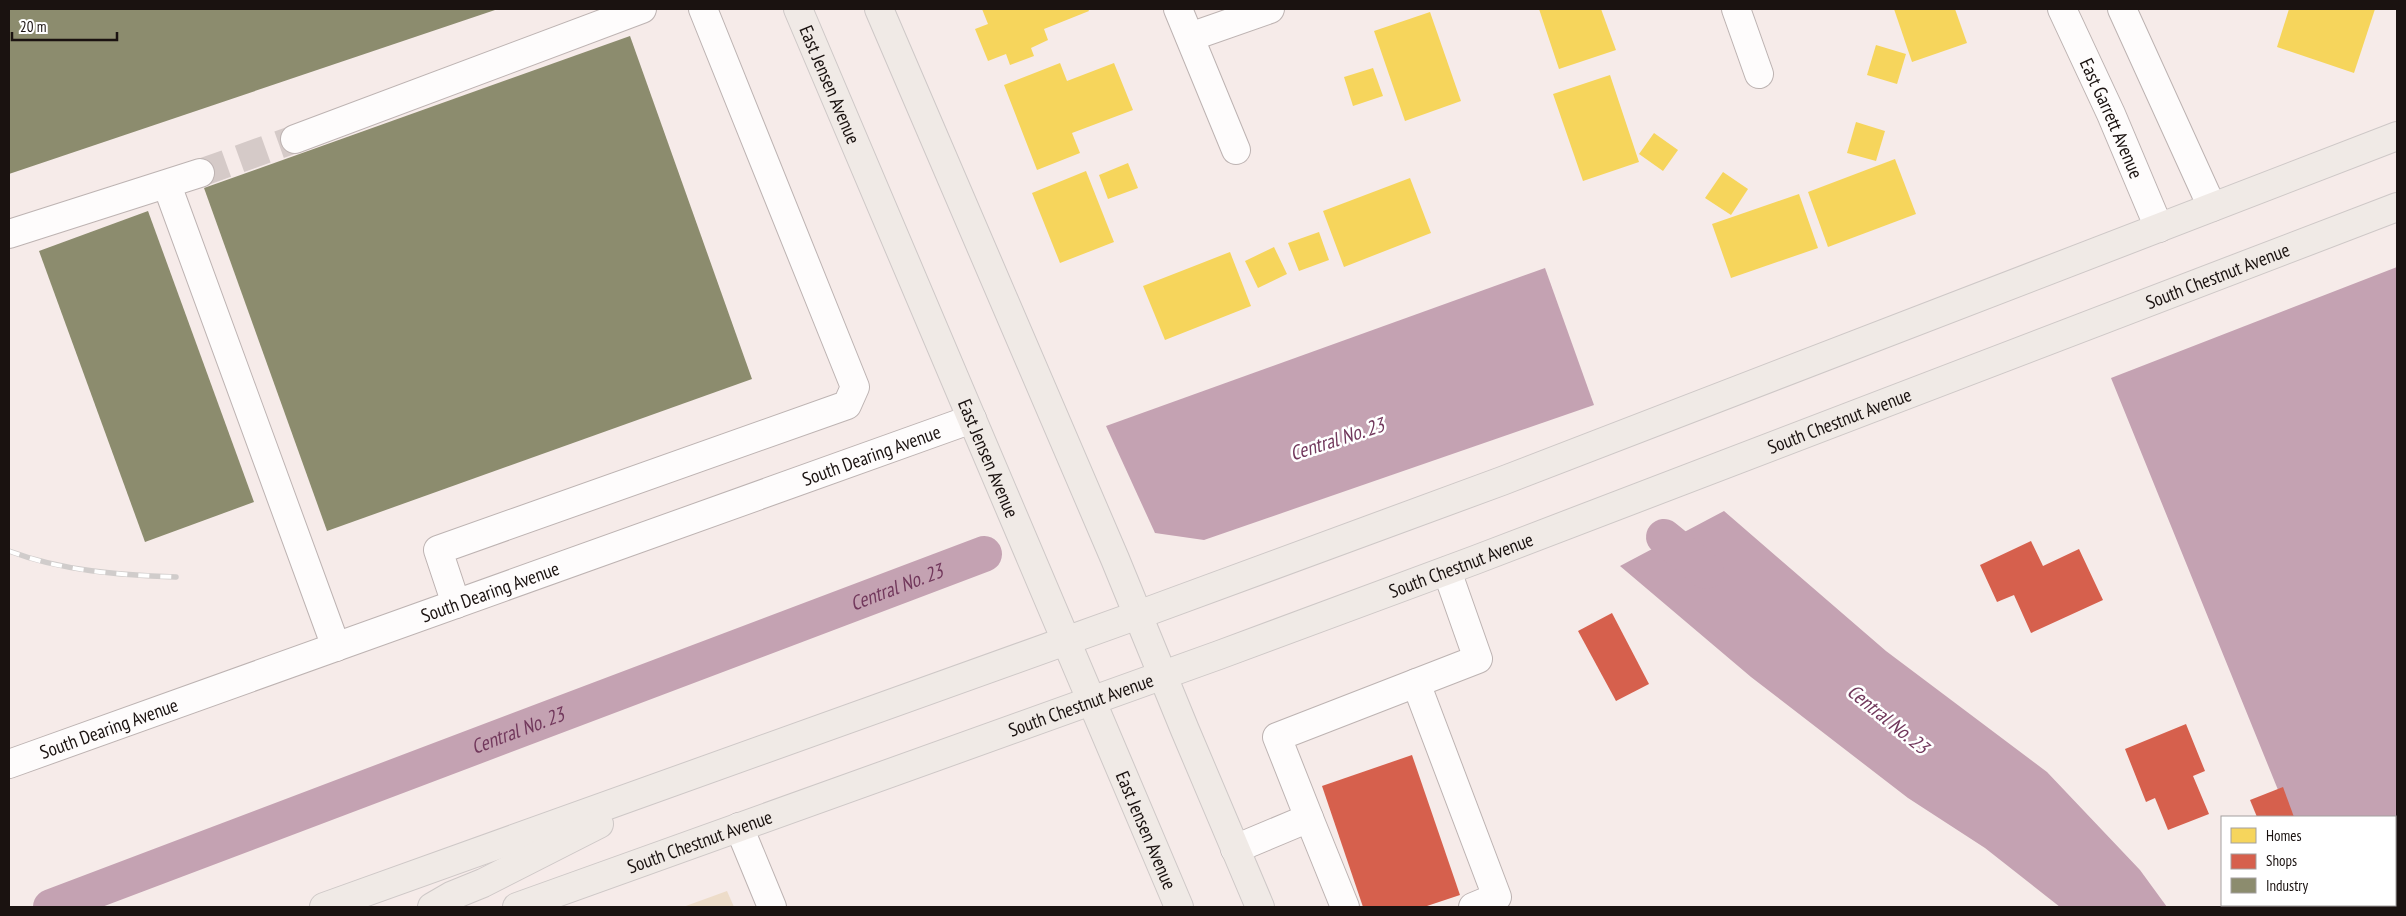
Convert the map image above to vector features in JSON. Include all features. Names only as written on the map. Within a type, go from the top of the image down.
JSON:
[{"type":"main road","name":"East Jensen Avenue","points":[[798,9],[1179,907]]},
{"type":"main road","points":[[879,9],[1138,615],[1260,907]]},
{"type":"main road","points":[[324,907],[1138,615],[1502,481],[2397,136]]},
{"type":"main road","name":"South Chestnut Avenue","points":[[517,907],[1163,675],[1447,570],[2397,207]]},
{"type":"main road","points":[[432,907],[451,896],[483,883],[696,774]]},
{"type":"street","points":[[295,139],[642,9]]},
{"type":"street","points":[[456,604],[438,550],[846,405],[855,387],[703,9]]},
{"type":"street","points":[[1178,9],[1236,150]]},
{"type":"street","points":[[1190,37],[1270,9]]},
{"type":"street","points":[[1736,9],[1758,74]]},
{"type":"street","name":"East Garrett Avenue","points":[[2062,9],[2111,114],[2159,228]]},
{"type":"street","points":[[2122,9],[2212,208]]},
{"type":"street","points":[[9,234],[200,173]]},
{"type":"street","points":[[167,185],[336,647]]},
{"type":"street","name":"South Dearing Avenue","points":[[9,764],[972,419]]},
{"type":"street","points":[[1345,907],[1277,737],[1478,659],[1447,570]]},
{"type":"street","points":[[1416,683],[1497,898],[1473,907]]},
{"type":"street","points":[[1235,849],[1309,818]]},
{"type":"street","points":[[739,827],[772,907]]},
{"type":"shaded area","points":[[727,891],[734,907],[683,907]]},
{"type":"water","points":[[2397,267],[2397,907],[2325,907],[2396,906],[2396,816],[2289,816],[2111,378]]},
{"type":"water","points":[[1545,268],[1594,405],[1204,540],[1155,533],[1106,426]]},
{"type":"water","points":[[1724,511],[1886,651],[2047,772],[2140,870],[2167,907],[2060,907],[1985,848],[1908,798],[1751,677],[1620,566]]},
{"type":"building: Homes","points":[[982,9],[1088,9],[1089,11],[1044,29],[1048,40],[1031,48],[1034,56],[1010,65],[1006,54],[988,61],[975,29],[988,24]]},
{"type":"building: Homes","points":[[1539,9],[1601,9],[1616,50],[1559,69]]},
{"type":"building: Homes","points":[[1894,9],[1955,9],[1967,43],[1912,62]]},
{"type":"building: Homes","points":[[2289,9],[2375,9],[2354,73],[2277,47]]},
{"type":"building: Homes","points":[[1430,12],[1461,101],[1405,121],[1374,31]]},
{"type":"building: Homes","points":[[1876,45],[1906,54],[1897,84],[1867,75]]},
{"type":"building: Homes","points":[[1060,63],[1067,81],[1114,63],[1133,110],[1072,133],[1080,153],[1037,170],[1004,85]]},
{"type":"building: Homes","points":[[1373,68],[1383,96],[1353,106],[1344,77]]},
{"type":"building: Homes","points":[[1610,75],[1639,162],[1583,181],[1553,94]]},
{"type":"building: Homes","points":[[1856,122],[1885,131],[1876,161],[1847,153]]},
{"type":"building: Homes","points":[[1654,133],[1678,150],[1663,171],[1639,154]]},
{"type":"building: Homes","points":[[1895,159],[1916,214],[1828,247],[1808,192]]},
{"type":"building: Homes","points":[[1128,163],[1138,188],[1108,199],[1099,175]]},
{"type":"building: Homes","points":[[1086,171],[1114,242],[1060,263],[1032,193]]},
{"type":"building: Homes","points":[[1723,172],[1748,189],[1731,215],[1705,198]]},
{"type":"building: Homes","points":[[1410,178],[1431,233],[1344,267],[1323,211]]},
{"type":"building: Homes","points":[[1799,194],[1818,248],[1731,278],[1712,224]]},
{"type":"building: Homes","points":[[1319,232],[1329,260],[1299,271],[1288,243]]},
{"type":"building: Homes","points":[[1274,247],[1287,274],[1258,288],[1245,261]]},
{"type":"building: Homes","points":[[1230,252],[1251,306],[1165,340],[1143,286]]},
{"type":"building: Shops","points":[[2031,541],[2043,566],[2079,549],[2103,600],[2031,633],[2014,595],[1997,602],[1980,565]]},
{"type":"building: Shops","points":[[1612,613],[1649,684],[1616,701],[1578,631]]},
{"type":"building: Shops","points":[[2186,724],[2205,771],[2193,776],[2209,814],[2168,830],[2155,798],[2146,802],[2125,749]]},
{"type":"building: Shops","points":[[1412,755],[1460,895],[1424,907],[1363,907],[1322,786]]},
{"type":"building: Shops","points":[[2283,787],[2294,816],[2257,816],[2250,800]]},
{"type":"building: Industry","points":[[9,9],[498,9],[9,174]]},
{"type":"building: Industry","points":[[630,36],[752,379],[327,531],[204,188]]},
{"type":"building: Industry","points":[[148,211],[254,502],[145,542],[39,251]]},
{"type":"waterway","name":"Central No. 23","points":[[1664,537],[1706,571]]},
{"type":"waterway","name":"Central No. 23","points":[[51,907],[984,554]]},
{"type":"tunnel","points":[[200,173],[295,139]]},
{"type":"railway","points":[[9,551],[29,558],[91,571],[176,577]]}]
